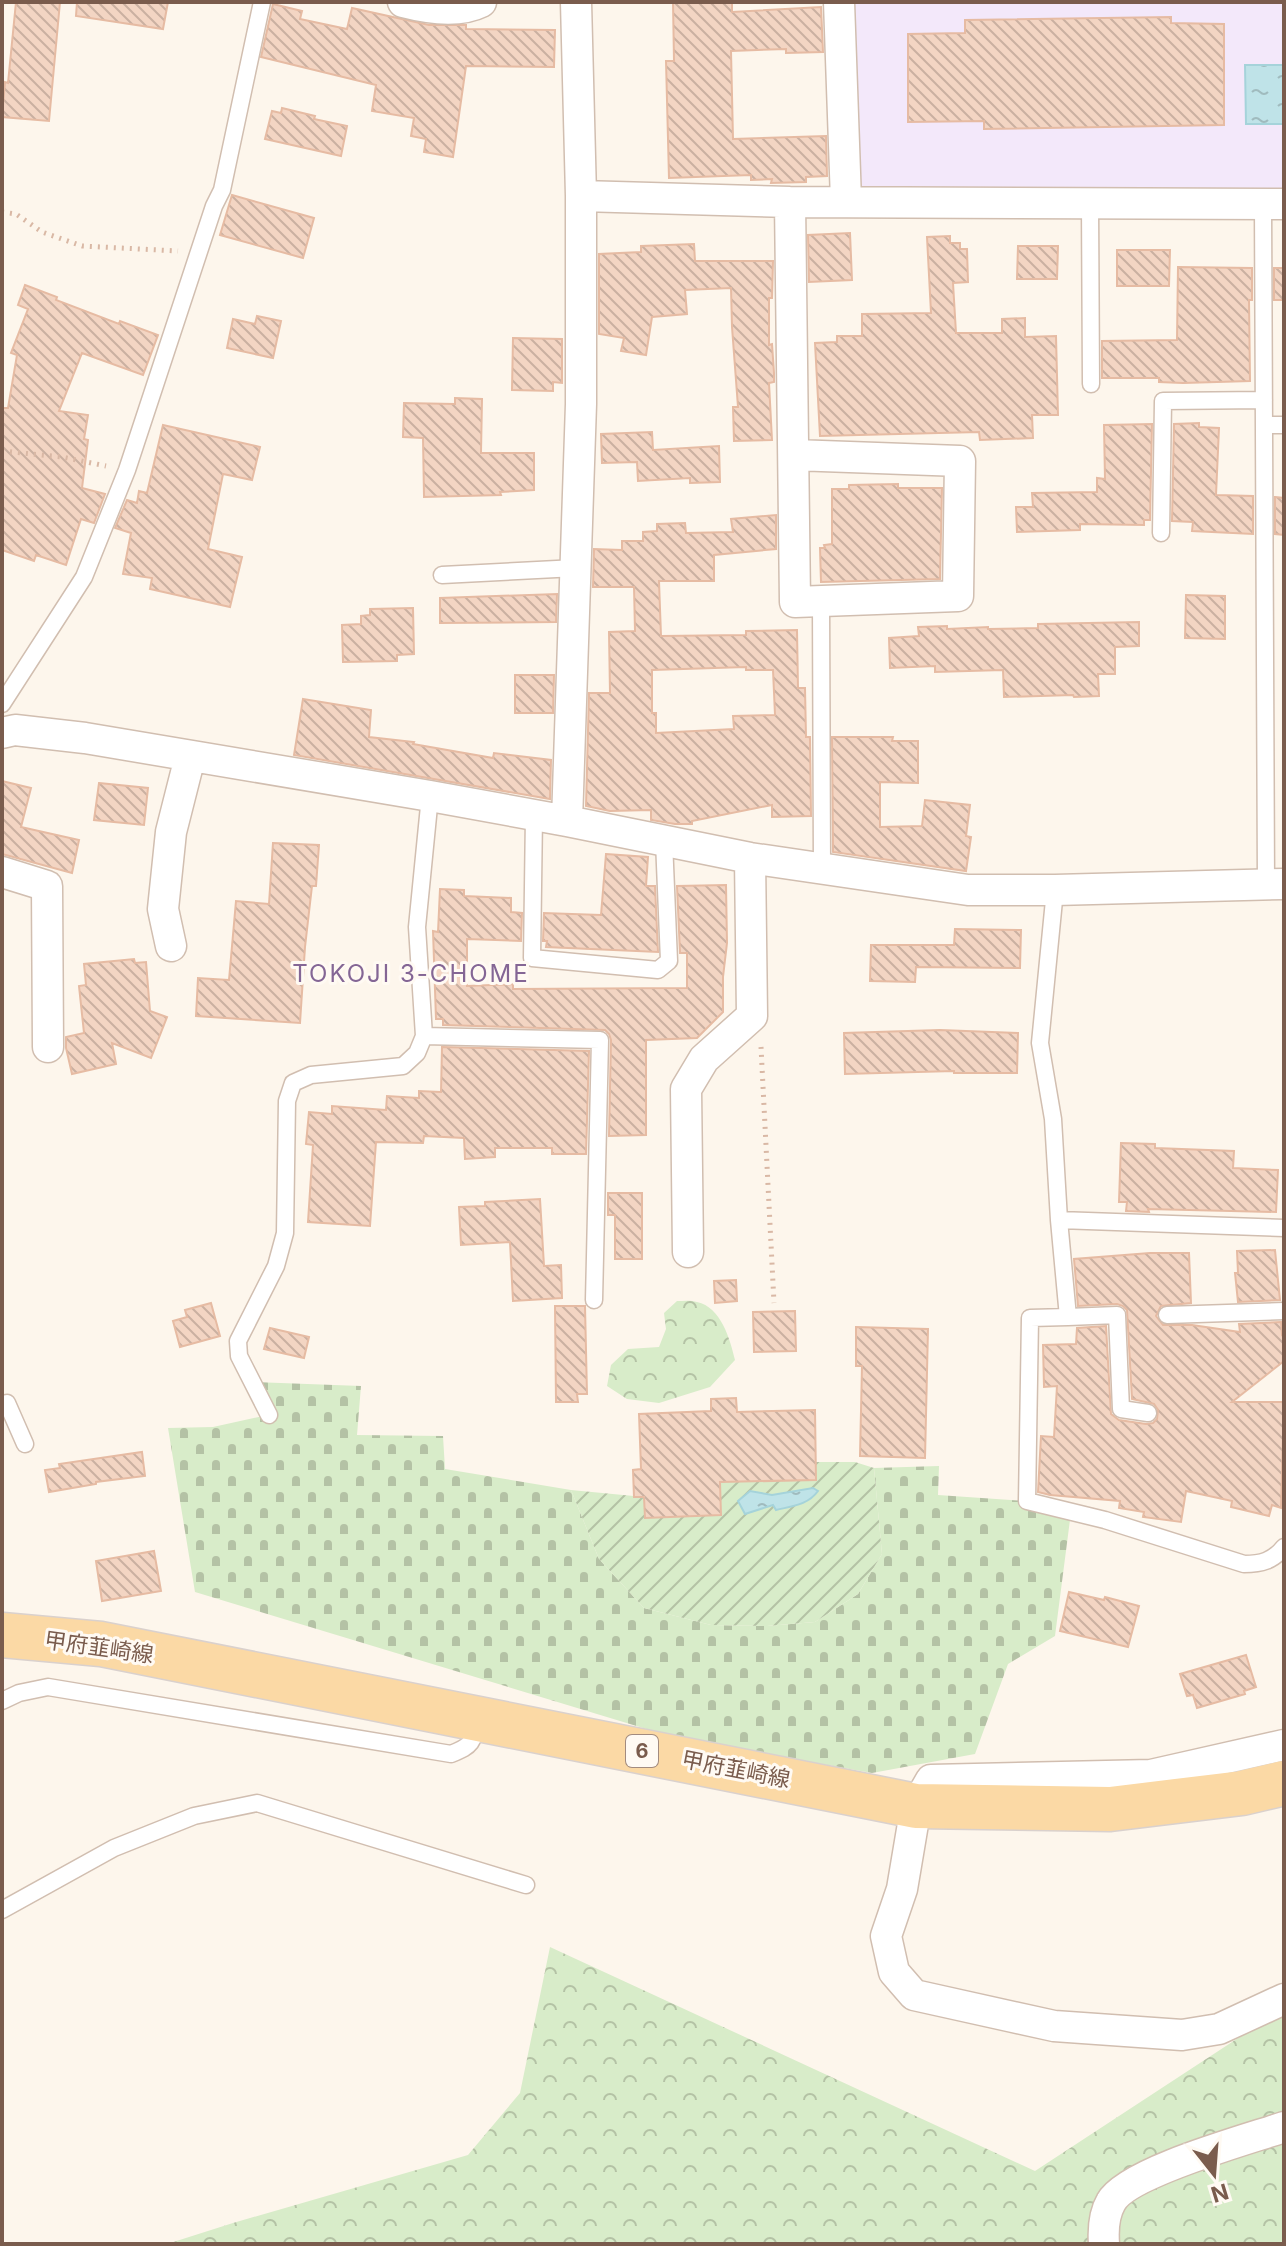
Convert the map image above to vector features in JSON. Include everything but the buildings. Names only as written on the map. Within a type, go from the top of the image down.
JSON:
[{"type":"main road","name":"甲府韮崎線","points":[[2,1635],[101,1644],[916,1806],[1110,1809],[1242,1793],[1284,1783]]},
{"type":"street","points":[[403,2],[449,8],[473,6],[481,2]]},
{"type":"street","points":[[567,821],[581,404],[581,196],[576,2]]},
{"type":"street","points":[[839,2],[846,201]]},
{"type":"street","points":[[581,196],[790,202],[1273,204]]},
{"type":"street","points":[[790,202],[795,602],[958,596],[960,461],[794,455]]},
{"type":"street","points":[[2,733],[15,730],[85,738],[430,796],[750,858],[968,890],[1275,884]]},
{"type":"street","points":[[171,946],[163,909],[171,832],[190,757]]},
{"type":"street","points":[[688,1252],[686,1089],[704,1059],[752,1016],[750,858]]},
{"type":"street","points":[[2,872],[47,886],[48,1047]]},
{"type":"street","points":[[1284,1745],[1151,1775],[931,1780],[916,1806],[902,1889],[886,1936],[894,1972],[914,1995],[1054,2026],[1182,2035],[1219,2029],[1284,1999]]},
{"type":"street","points":[[1104,2244],[1103,2229],[1111,2200],[1130,2185],[1164,2167],[1284,2127]]},
{"type":"lane","points":[[2,704],[84,577],[127,470],[214,206],[222,190],[262,2]]},
{"type":"lane","points":[[1090,203],[1091,384]]},
{"type":"lane","points":[[1273,204],[1264,425],[1275,884]]},
{"type":"lane","points":[[1161,533],[1163,401],[1264,400]]},
{"type":"lane","points":[[1264,425],[1284,425]]},
{"type":"lane","points":[[1265,529],[1284,529]]},
{"type":"lane","points":[[442,575],[576,568]]},
{"type":"lane","points":[[821,601],[822,869]]},
{"type":"lane","points":[[269,1415],[239,1356],[238,1341],[276,1266],[285,1233],[287,1101],[293,1083],[311,1075],[403,1066],[417,1053],[424,1036],[417,927],[430,796]]},
{"type":"lane","points":[[534,815],[532,958],[658,970],[669,961],[664,841]]},
{"type":"lane","points":[[1055,890],[1040,1043],[1053,1119],[1068,1317]]},
{"type":"lane","points":[[424,1036],[600,1040],[594,1300]]},
{"type":"lane","points":[[1059,1220],[1284,1228]]},
{"type":"lane","points":[[1167,1315],[1284,1311]]},
{"type":"lane","points":[[1148,1413],[1121,1409],[1117,1315],[1030,1318],[1027,1501],[1105,1520],[1244,1564],[1267,1562],[1284,1547]]},
{"type":"lane","points":[[2,1404],[7,1403],[25,1444]]},
{"type":"lane","points":[[2,1701],[19,1693],[48,1687],[451,1754],[473,1741],[476,1718]]},
{"type":"lane","points":[[2,1910],[114,1848],[194,1816],[257,1803],[526,1885]]},
{"type":"path","points":[[2,212],[16,214],[42,232],[82,246],[199,253]]},
{"type":"path","points":[[2,451],[62,457],[127,470]]},
{"type":"path","points":[[752,1016],[761,1033],[774,1303]]},
{"type":"shaded area","points":[[839,2],[1284,2],[1284,204],[846,201]]},
{"type":"green space","points":[[677,1301],[695,1301],[712,1310],[727,1334],[735,1360],[710,1387],[659,1403],[627,1399],[607,1386],[611,1365],[628,1349],[659,1347],[666,1329],[664,1313]]},
{"type":"green space","points":[[252,1382],[361,1386],[357,1435],[443,1436],[445,1469],[571,1490],[599,1559],[644,1608],[711,1625],[767,1626],[815,1622],[858,1594],[882,1554],[874,1468],[939,1466],[938,1495],[1027,1501],[1071,1512],[1055,1636],[1008,1664],[975,1754],[872,1773],[676,1738],[195,1592],[168,1428],[213,1427],[268,1415]]},
{"type":"green space","points":[[718,1436],[739,1482],[816,1480],[816,1462],[855,1462],[874,1468],[882,1554],[858,1594],[815,1622],[767,1626],[711,1625],[644,1608],[599,1559],[571,1490],[644,1497],[645,1518],[720,1515]]},
{"type":"green space","points":[[550,1947],[1035,2171],[1284,2008],[1284,2244],[167,2244],[468,2155],[520,2093]]},
{"type":"water","points":[[1245,65],[1284,65],[1284,124],[1246,124]]},
{"type":"water","points":[[813,1488],[818,1491],[809,1499],[776,1510],[773,1505],[745,1514],[738,1501],[750,1491],[772,1495]]},
{"type":"district","name":"TOKOJI 3-CHOME","points":[[411,974]]}]
